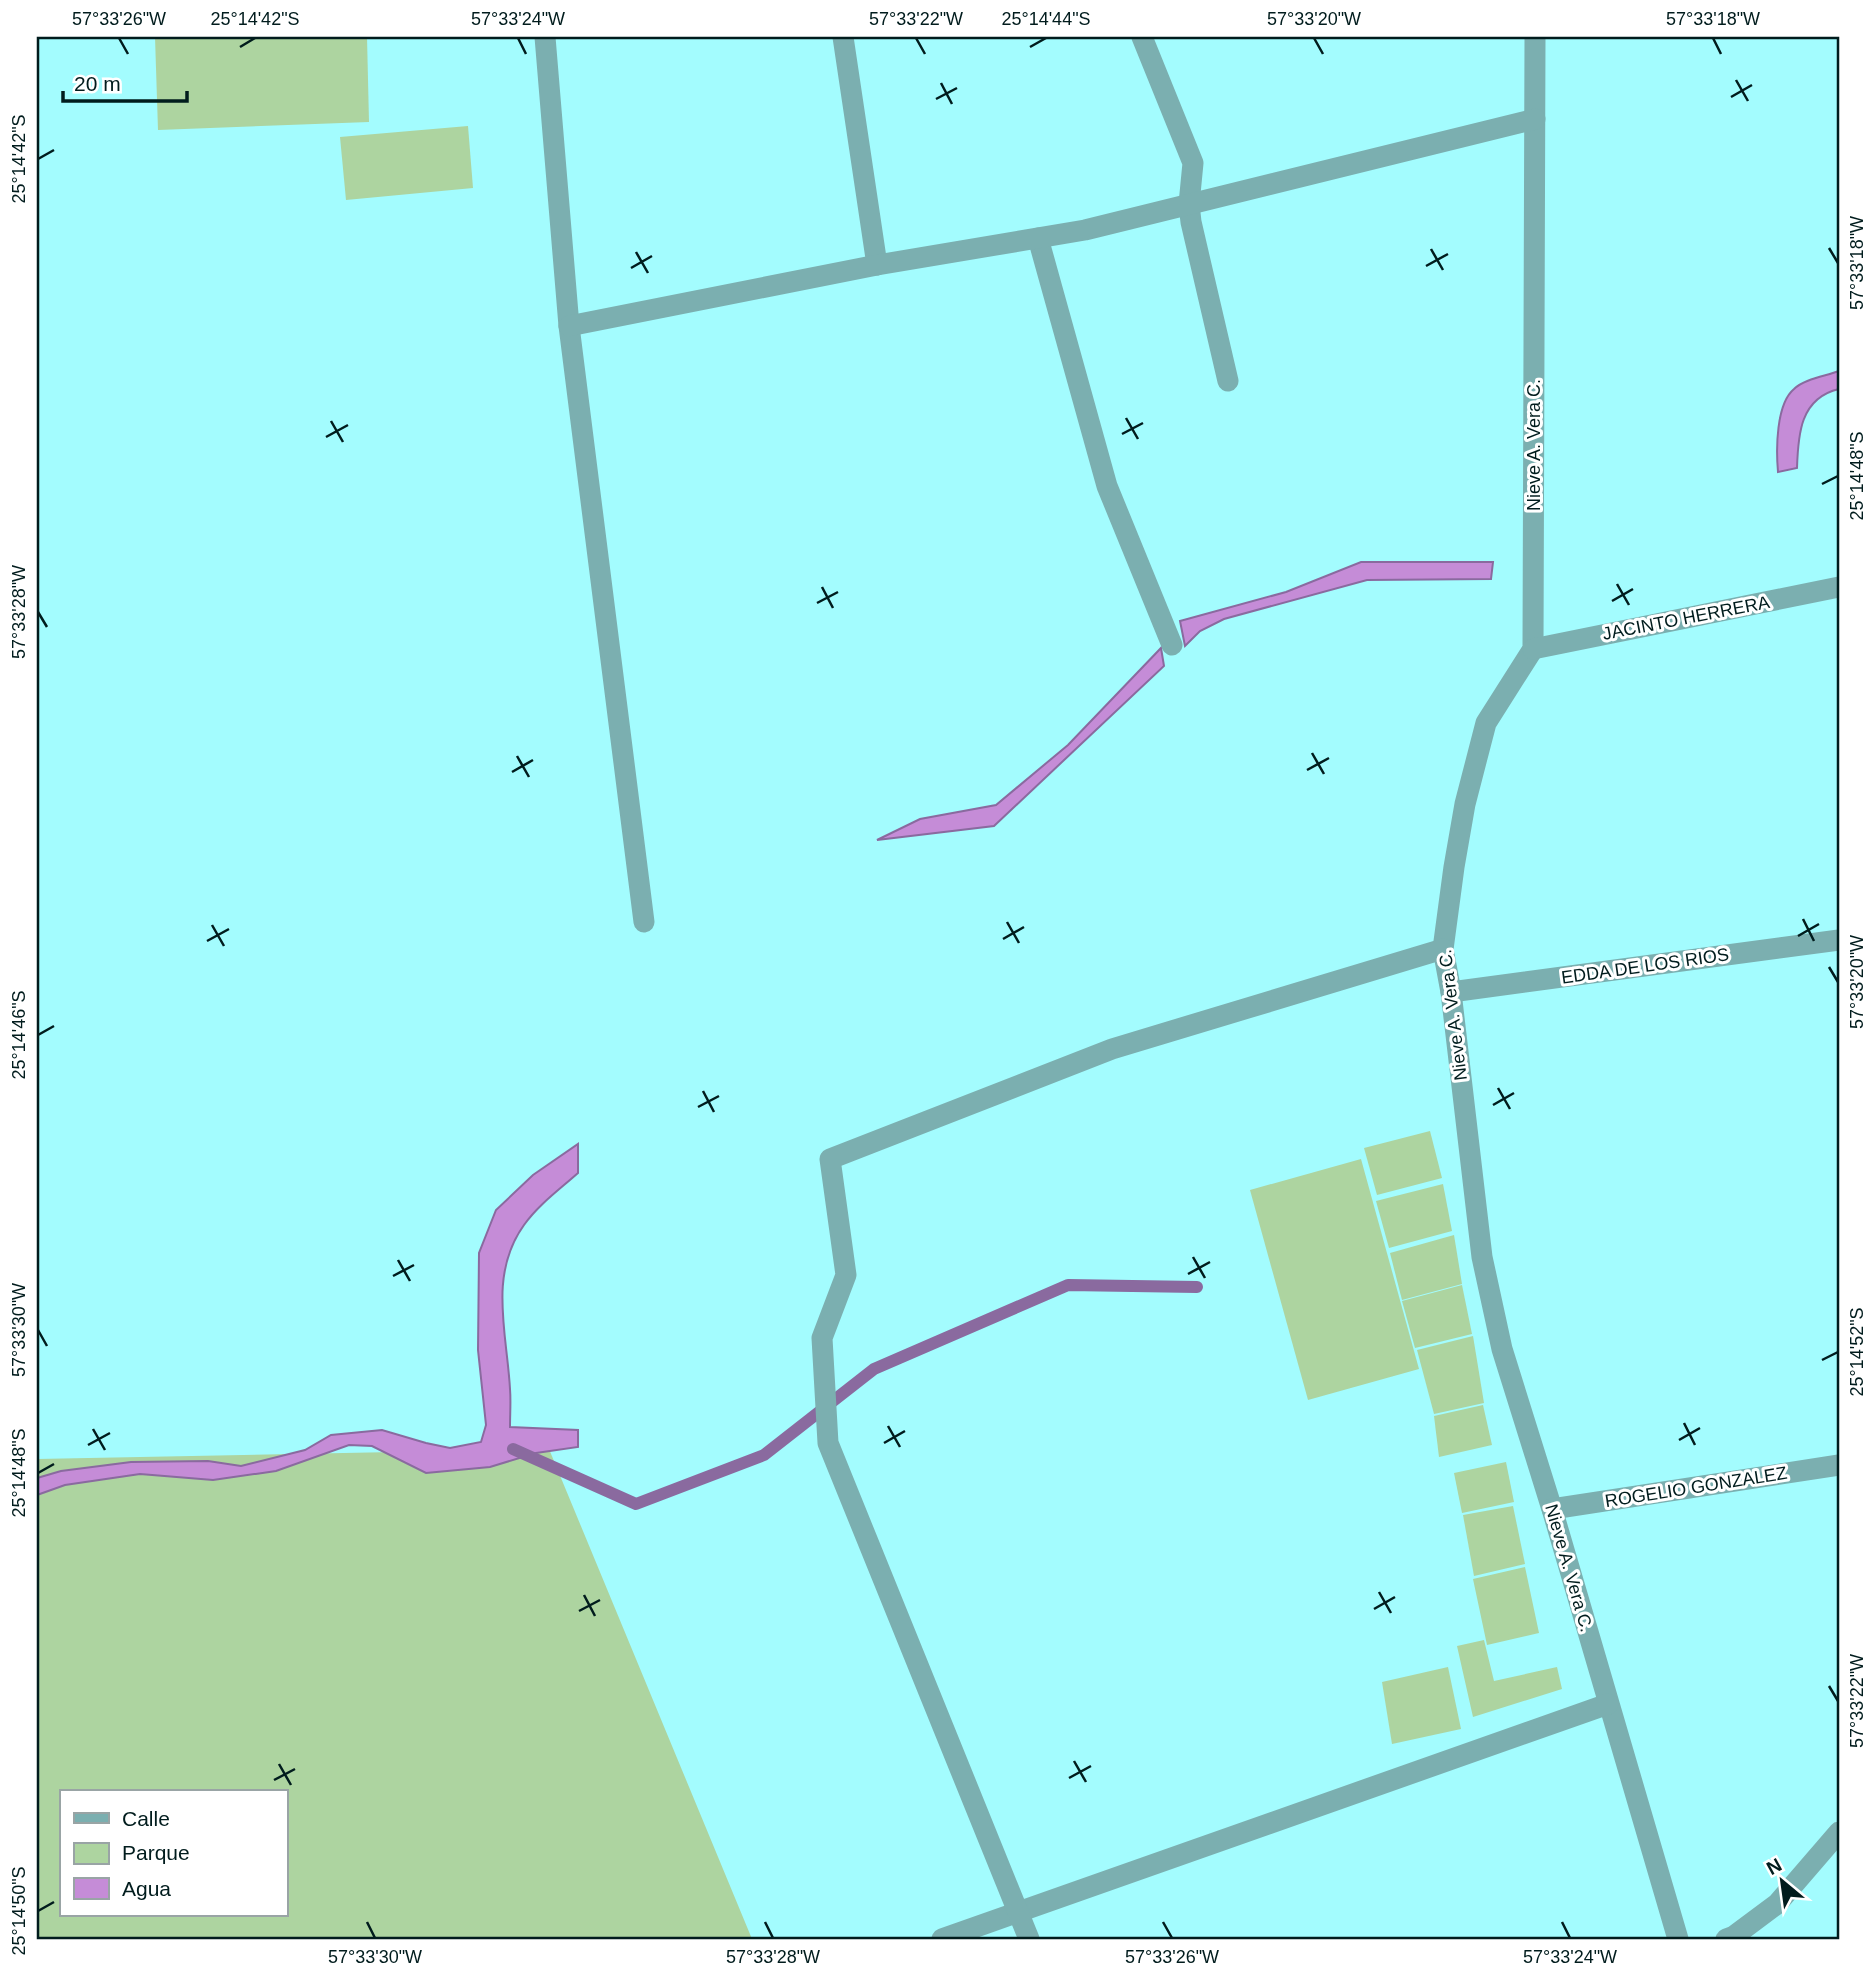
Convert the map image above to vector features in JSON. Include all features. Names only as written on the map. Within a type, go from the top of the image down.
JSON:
[{"type":"street","points":[[545,37],[569,326],[644,922]]},
{"type":"street","points":[[843,37],[877,265]]},
{"type":"street","points":[[1142,37],[1193,163],[1189,204],[1191,222],[1228,381]]},
{"type":"street","name":"Nieve A. Vera C.","points":[[1535,37],[1533,649],[1486,723],[1465,804],[1443,949],[1451,992],[1482,1257],[1502,1349],[1552,1509],[1678,1939]]},
{"type":"street","points":[[569,326],[877,265],[1085,230],[1535,118]]},
{"type":"street","points":[[1038,238],[1107,486],[1172,645]]},
{"type":"street","name":"JACINTO HERRERA","points":[[1533,649],[1839,587]]},
{"type":"street","name":"EDDA DE LOS RIOS","points":[[1451,992],[1839,940]]},
{"type":"street","points":[[1030,1939],[828,1443],[822,1338],[846,1275],[830,1159],[1112,1049],[1443,949]]},
{"type":"street","name":"ROGELIO GONZALEZ","points":[[1552,1509],[1839,1465]]},
{"type":"street","points":[[942,1939],[1608,1704]]},
{"type":"street","points":[[1732,1938],[1777,1904],[1839,1832]]},
{"type":"green space","points":[[155,37],[367,37],[369,122],[158,130]]},
{"type":"green space","points":[[468,126],[473,188],[346,200],[340,137]]},
{"type":"green space","points":[[1430,1131],[1442,1178],[1377,1195],[1364,1148]]},
{"type":"green space","points":[[1361,1159],[1419,1369],[1308,1400],[1250,1190]]},
{"type":"green space","points":[[1443,1184],[1452,1231],[1389,1248],[1376,1201]]},
{"type":"green space","points":[[1454,1235],[1462,1284],[1402,1300],[1390,1253]]},
{"type":"green space","points":[[1462,1285],[1472,1334],[1415,1348],[1402,1301]]},
{"type":"green space","points":[[1473,1336],[1484,1403],[1434,1414],[1417,1350]]},
{"type":"green space","points":[[1483,1405],[1492,1445],[1439,1457],[1434,1416]]},
{"type":"green space","points":[[549,1449],[752,1939],[37,1939],[37,1459]]},
{"type":"green space","points":[[1506,1462],[1514,1502],[1462,1513],[1454,1473]]},
{"type":"green space","points":[[1513,1506],[1525,1564],[1474,1576],[1463,1515]]},
{"type":"green space","points":[[1525,1567],[1539,1633],[1487,1645],[1473,1579]]},
{"type":"green space","points":[[1484,1640],[1494,1681],[1557,1667],[1562,1689],[1473,1717],[1457,1646]]},
{"type":"green space","points":[[1448,1667],[1461,1729],[1392,1744],[1382,1682]]},
{"type":"water","points":[[1839,371],[1839,389],[1816,400],[1804,420],[1798,443],[1797,468],[1778,472],[1778,428],[1788,396],[1803,383]]},
{"type":"water","points":[[1361,562],[1493,562],[1491,579],[1367,580],[1224,619],[1200,631],[1185,646],[1180,621],[1286,592]]},
{"type":"water","points":[[1161,648],[1164,666],[994,826],[877,840],[920,819],[996,805],[1068,745]]},
{"type":"water","points":[[578,1144],[578,1173],[536,1211],[513,1244],[506,1264],[502,1305],[510,1394],[510,1427],[578,1430],[578,1447],[536,1453],[490,1467],[426,1473],[372,1446],[349,1445],[276,1471],[213,1480],[140,1474],[65,1485],[37,1495],[37,1478],[61,1471],[131,1462],[208,1461],[241,1466],[305,1450],[331,1435],[382,1430],[450,1448],[481,1442],[486,1425],[478,1350],[479,1253],[496,1210],[533,1175]]},
{"type":"waterway","points":[[513,1449],[636,1504],[764,1455],[874,1369],[1068,1285],[1197,1287]]}]
